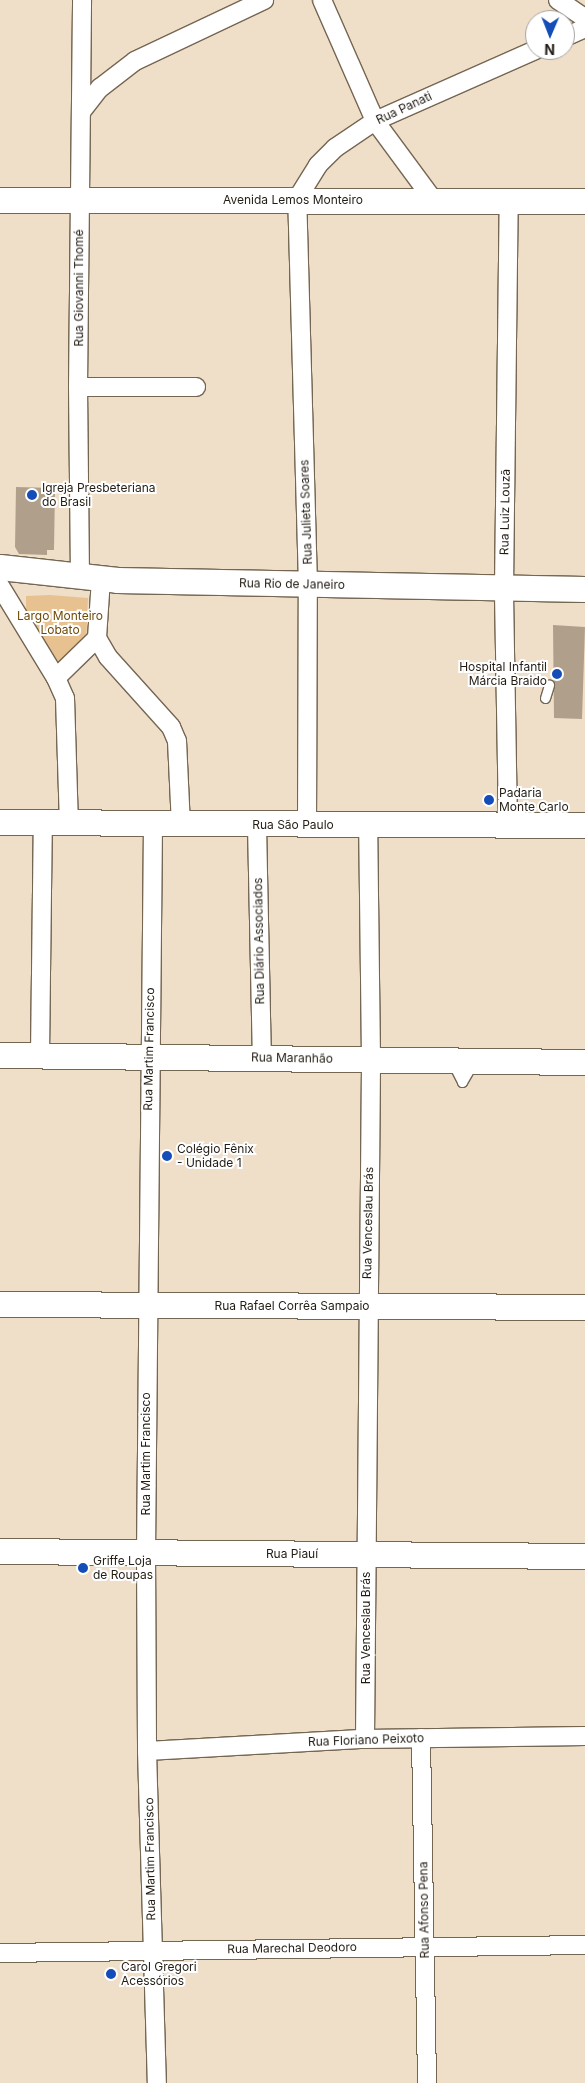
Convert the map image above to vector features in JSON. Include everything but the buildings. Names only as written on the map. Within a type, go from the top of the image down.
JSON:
[{"type":"street","name":"Rua Giovanni Thomé","points":[[82,0],[78,387],[90,578],[97,638]]},
{"type":"street","points":[[80,112],[118,72],[232,6],[264,0]]},
{"type":"street","points":[[322,0],[375,121],[434,201]]},
{"type":"street","points":[[558,0],[585,18]]},
{"type":"street","name":"Rua Panati","points":[[297,199],[318,165],[335,148],[375,121],[525,54]]},
{"type":"street","name":"Avenida Lemos Monteiro","points":[[0,200],[297,199],[585,202]]},
{"type":"street","name":"Rua Julieta Soares","points":[[297,199],[308,585],[307,825]]},
{"type":"street","name":"Rua Luiz Louzã","points":[[508,823],[504,588],[509,201]]},
{"type":"street","points":[[78,387],[196,387]]},
{"type":"street","name":"Rua Rio de Janeiro","points":[[0,567],[90,578],[308,585],[585,589]]},
{"type":"street","points":[[0,586],[56,678],[66,710],[70,823]]},
{"type":"street","points":[[56,678],[97,638],[108,657],[171,727],[177,741],[181,825]]},
{"type":"street","name":"Rua São Paulo","points":[[0,822],[153,825],[368,826],[508,823],[585,825]]},
{"type":"street","points":[[40,1055],[43,823]]},
{"type":"street","name":"Rua Martim Francisco","points":[[153,825],[148,1057],[146,1553],[152,1950],[157,2083]]},
{"type":"street","name":"Rua Diário Associados","points":[[257,825],[262,1058]]},
{"type":"street","name":"Rua Venceslau Brás","points":[[365,1739],[367,1306],[371,1060],[368,826]]},
{"type":"street","name":"Rua Maranhão","points":[[0,1056],[585,1062]]},
{"type":"street","name":"Rua Rafael Corrêa Sampaio","points":[[0,1304],[585,1307]]},
{"type":"street","name":"Rua Piauí","points":[[0,1551],[585,1556]]},
{"type":"street","name":"Rua Floriano Peixoto","points":[[148,1751],[365,1739],[585,1736]]},
{"type":"street","name":"Rua Afonso Pena","points":[[421,1738],[427,2083]]},
{"type":"street","name":"Rua Marechal Deodoro","points":[[0,1952],[585,1944]]},
{"type":"lane","points":[[545,698],[549,685]]},
{"type":"green space","name":"Largo Monteiro Lobato","points":[[50,595],[88,598],[86,642],[66,662],[53,660],[26,613],[26,596]]},
{"type":"place","name":"Igreja Presbeteriana do Brasil","points":[[32,495]]},
{"type":"place","name":"Hospital Infantil Márcia Braido","points":[[557,674]]},
{"type":"place","name":"Padaria Monte Carlo","points":[[489,800]]},
{"type":"place","name":"Colégio Fênix - Unidade 1","points":[[167,1156]]},
{"type":"place","name":"Griffe Loja de Roupas","points":[[83,1568]]},
{"type":"place","name":"Carol Gregori Acessórios","points":[[111,1974]]}]
